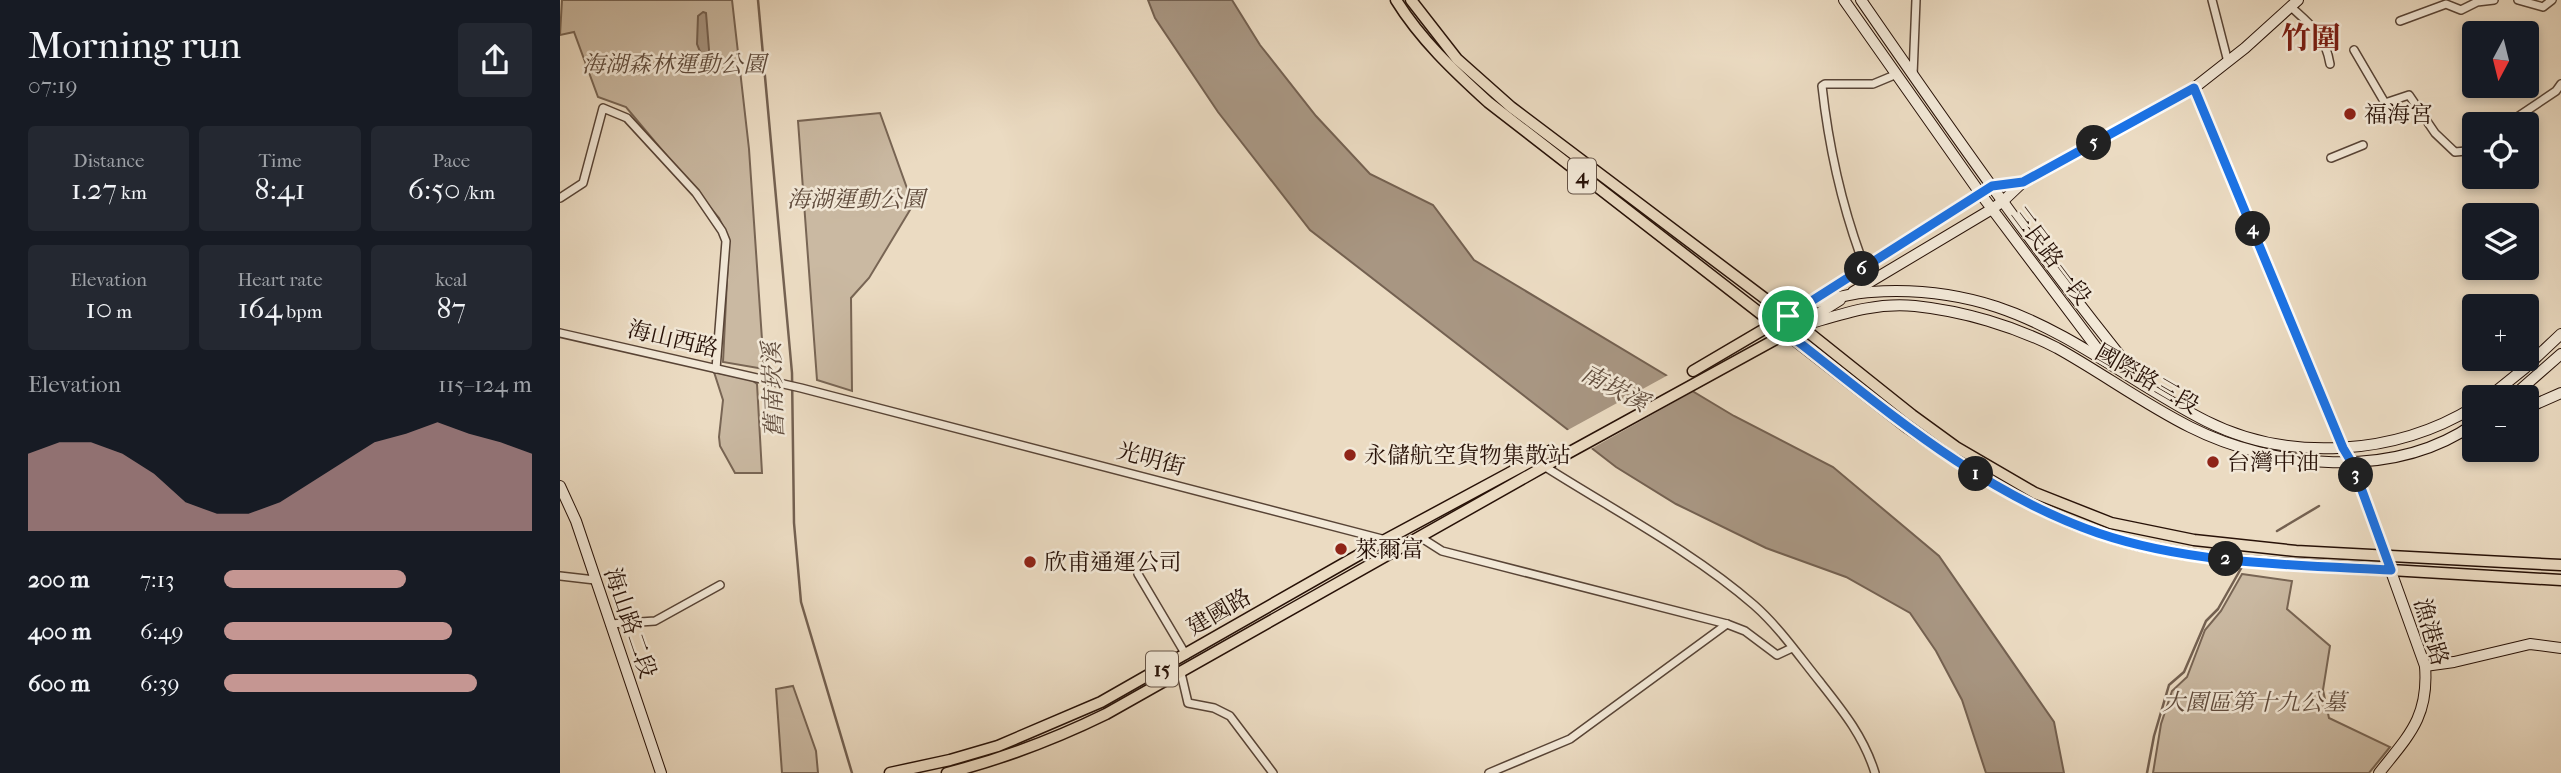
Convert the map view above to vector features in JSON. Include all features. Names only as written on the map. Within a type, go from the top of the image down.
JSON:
[{"type":"main road","name":"4","points":[[1396,0],[1449,67],[1488,102],[1908,428],[2002,490],[2061,519],[2099,533],[2160,549],[2227,559],[2561,580]]},
{"type":"main road","name":"4","points":[[1411,0],[1457,59],[1511,107],[1788,316],[1912,415],[1956,447],[2010,480],[2064,506],[2124,526],[2194,540],[2296,551],[2561,565]]},
{"type":"main road","points":[[1693,371],[1788,316]]},
{"type":"main road","name":"15","points":[[1557,453],[1787,333]]},
{"type":"main road","name":"建國路","points":[[947,773],[1003,758],[1074,730],[1181,673],[1544,466],[1557,453]]},
{"type":"main road","name":"建國路","points":[[890,773],[998,747],[1101,702],[1385,540],[1557,453]]},
{"type":"street","name":"三民路一段","points":[[1844,0],[1980,193],[2134,394]]},
{"type":"street","name":"三民路一段","points":[[1861,0],[2003,201],[2094,324],[2144,385]]},
{"type":"street","points":[[1913,75],[1916,0]]},
{"type":"street","points":[[2212,0],[2228,62]]},
{"type":"street","points":[[2400,21],[2446,4],[2461,9],[2477,1],[2494,0]]},
{"type":"street","points":[[2518,0],[2543,7],[2552,0]]},
{"type":"street","points":[[1787,333],[1992,209],[2023,182],[2194,88],[2295,4],[2320,35],[2328,49],[2330,64]]},
{"type":"street","points":[[2354,50],[2385,103],[2409,96],[2435,133],[2455,152],[2462,152]]},
{"type":"street","points":[[1865,268],[1847,223],[1827,134],[1822,86],[1873,84],[1896,74]]},
{"type":"street","points":[[2525,112],[2556,91],[2561,84]]},
{"type":"street","name":"漁港路","points":[[2194,88],[2348,455],[2424,666],[2424,706],[2411,732],[2379,773]]},
{"type":"street","points":[[560,198],[583,183],[603,108],[627,118],[703,204],[726,241],[716,369]]},
{"type":"street","points":[[2331,158],[2363,145]]},
{"type":"street","points":[[1788,316],[1992,186],[2023,182]]},
{"type":"street","name":"國際路三段","points":[[1809,304],[1870,292],[1913,292],[1977,301],[2020,316],[2062,337],[2208,422],[2296,447],[2348,455],[2392,457],[2462,432]]},
{"type":"street","name":"國際路三段","points":[[1801,326],[1875,305],[1915,306],[1979,318],[2056,348],[2189,427],[2250,451],[2317,462],[2404,438],[2462,414]]},
{"type":"street","name":"海山西路","points":[[560,333],[801,388],[887,411]]},
{"type":"street","points":[[2504,385],[2561,334]]},
{"type":"street","points":[[2526,385],[2561,354]]},
{"type":"street","points":[[2539,403],[2561,393]]},
{"type":"street","name":"光明街","points":[[887,411],[1406,545]]},
{"type":"street","points":[[1544,466],[1705,568],[1755,606],[1852,723],[1869,753],[1875,773]]},
{"type":"street","name":"海山路二段","points":[[560,486],[576,522],[661,773]]},
{"type":"street","points":[[1420,537],[1441,551],[1727,624],[1745,631],[1777,655],[1792,648]]},
{"type":"street","points":[[1138,573],[1186,655]]},
{"type":"street","points":[[560,576],[595,580]]},
{"type":"street","points":[[610,624],[655,621],[720,585]]},
{"type":"street","points":[[1489,773],[1570,739],[1727,624]]},
{"type":"street","points":[[2424,666],[2454,662],[2530,644],[2561,648]]},
{"type":"street","points":[[1181,673],[1188,703],[1214,708],[1230,716],[1273,773]]},
{"type":"green space","name":"海湖森林運動公園","points":[[562,0],[732,0],[749,149],[764,369],[723,362],[729,239],[719,218],[626,107],[598,97],[574,32],[560,35]]},
{"type":"green space","name":"海湖運動公園","points":[[880,113],[913,205],[869,278],[851,298],[852,391],[817,380],[798,121]]},
{"type":"green space","points":[[714,372],[752,380],[757,384],[762,473],[735,473],[720,446],[723,400]]},
{"type":"green space","name":"大園區第十九公墓","points":[[2242,574],[2292,581],[2287,609],[2330,646],[2323,690],[2329,718],[2390,747],[2369,773],[2153,773],[2161,724],[2172,691],[2187,677],[2205,630],[2221,611]]},
{"type":"green space","points":[[793,686],[816,751],[818,773],[782,773],[776,689]]},
{"type":"water","name":"南崁溪","points":[[1148,0],[1232,0],[1260,45],[1316,116],[1370,174],[1433,205],[1474,260],[1734,416],[1833,467],[1939,556],[2054,722],[2064,773],[1986,773],[1962,700],[1936,651],[1910,613],[1846,577],[1766,548],[1676,504],[1616,467],[1310,230],[1218,112],[1155,18]]},
{"type":"water","points":[[706,13],[710,62],[705,67],[698,68],[697,56],[701,54],[697,44],[698,16]]},
{"type":"pier","points":[[1670,374],[1696,390],[1589,450],[1566,431]]},
{"type":"waterway","name":"舊南崁溪","points":[[758,0],[792,373],[794,523],[801,602],[852,773]]},
{"type":"waterway","points":[[2277,531],[2319,506]]},
{"type":"waterway","points":[[2147,773],[2154,736],[2169,685],[2184,672],[2206,621],[2218,609],[2243,565]]},
{"type":"place","name":"福海宮","points":[[2350,114]]},
{"type":"place","name":"永儲航空貨物集散站","points":[[1350,455]]},
{"type":"place","name":"台灣中油","points":[[2213,462]]},
{"type":"place","name":"萊爾富","points":[[1341,549]]},
{"type":"place","name":"欣甫通運公司","points":[[1030,562]]},
{"type":"district","name":"竹圍","points":[[2311,38]]},
{"type":"route","points":[[2194,88],[2343,448],[2352,463],[2391,570],[2227,559],[2160,549],[2099,533],[2061,519],[2002,490],[1908,428],[1787,333],[1801,326],[1788,316],[1992,186],[2023,182],[2194,88]]}]
